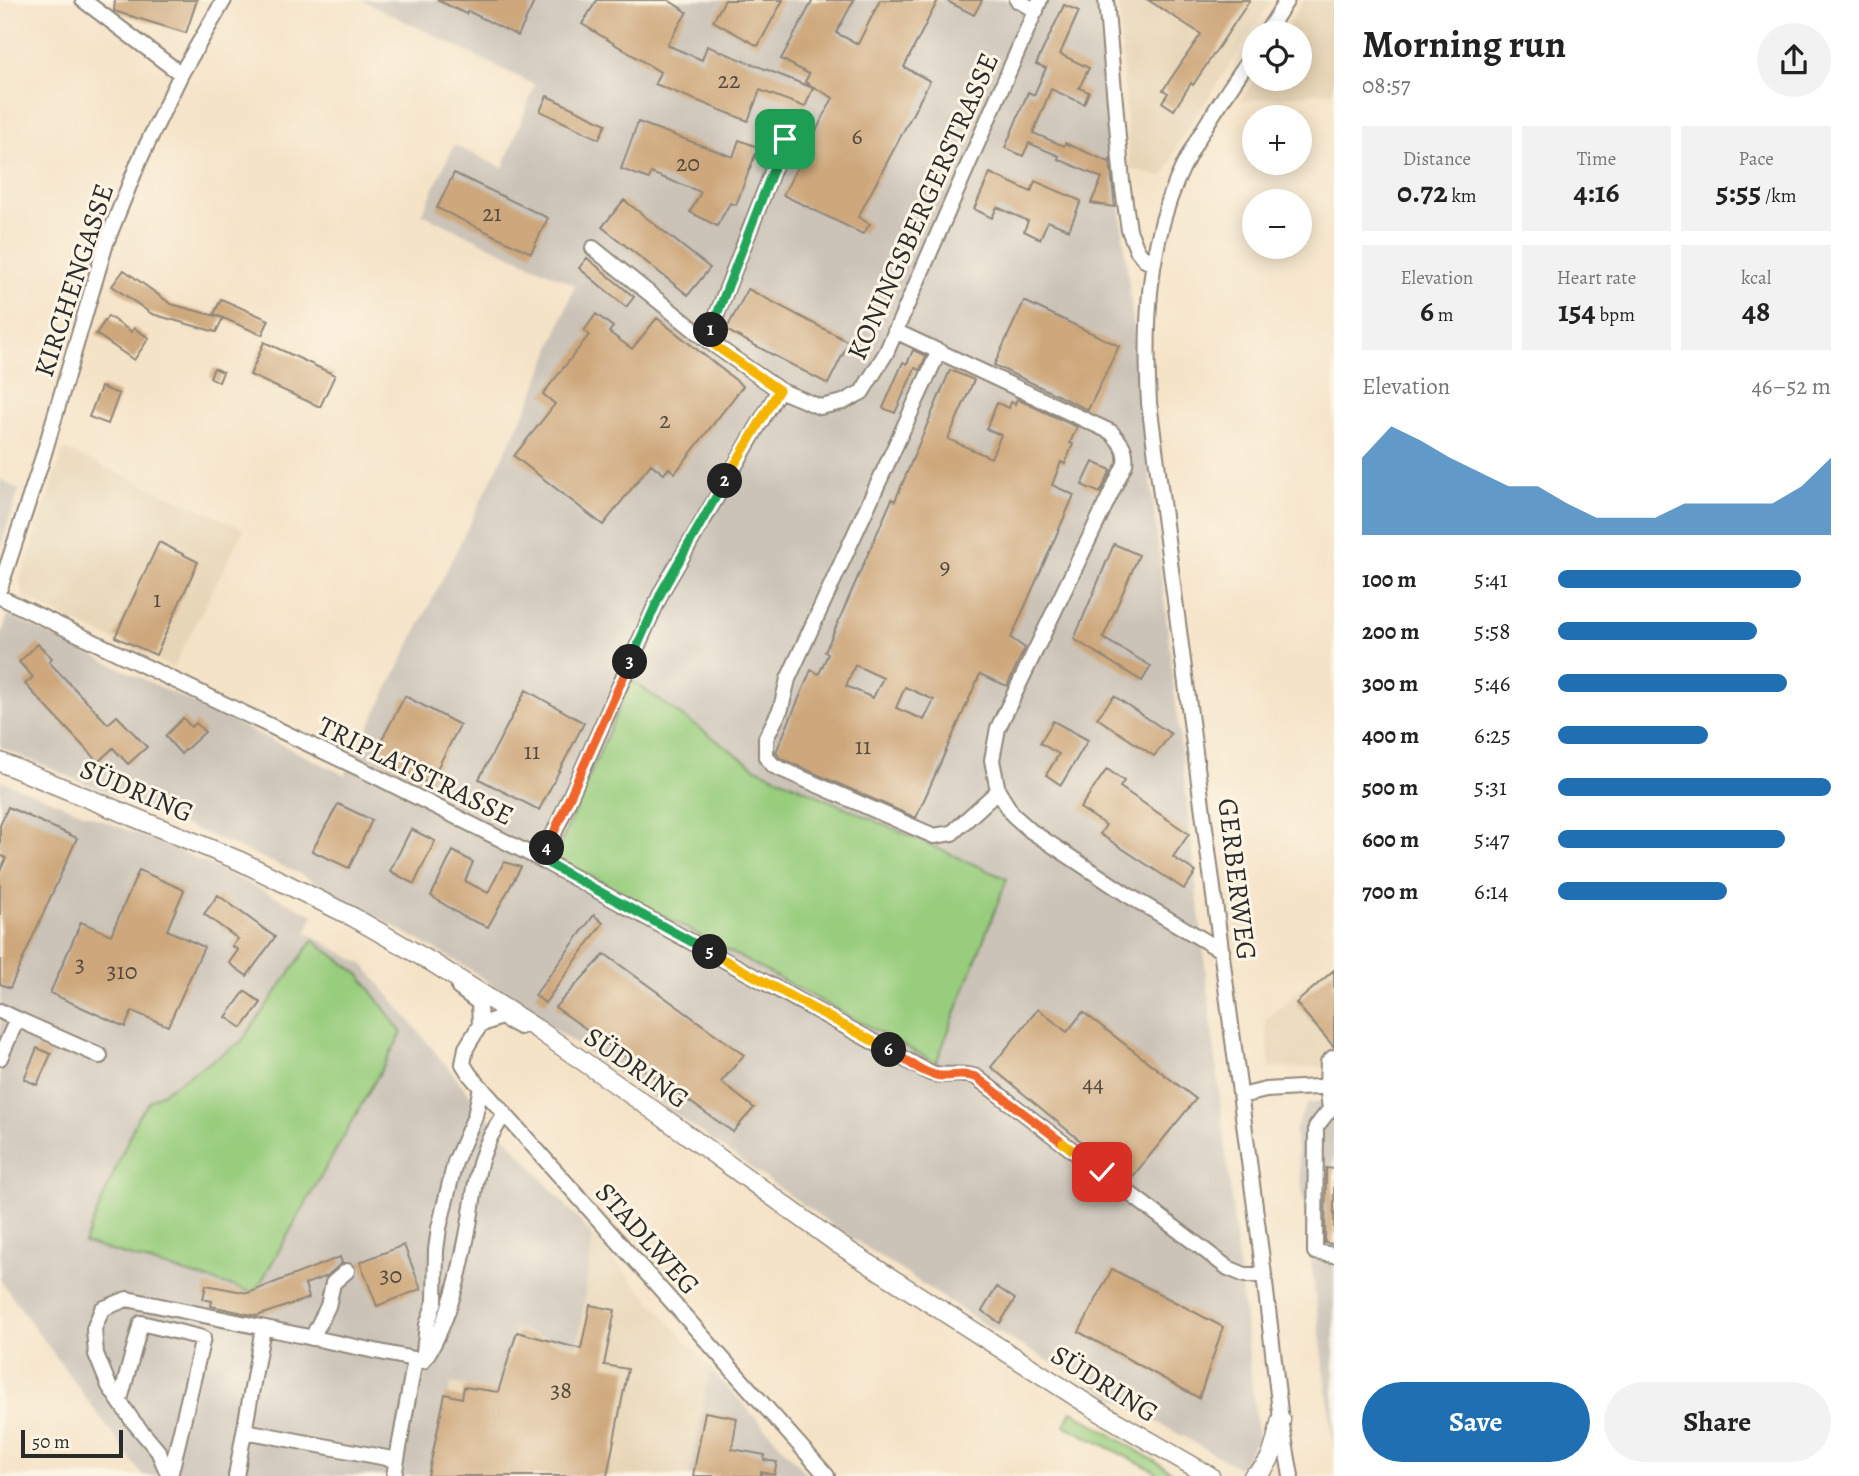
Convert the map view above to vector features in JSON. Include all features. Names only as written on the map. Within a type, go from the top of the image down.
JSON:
[{"type":"main road","name":"SÜDRING","points":[[0,762],[240,861],[353,917],[433,963],[537,1029],[838,1244],[1103,1414],[1205,1474],[1219,1476]]},
{"type":"main road","points":[[1253,1476],[1259,1473],[1271,1458],[1281,1420]]},
{"type":"street","points":[[83,0],[181,74]]},
{"type":"street","name":"KIRCHENGASSE","points":[[0,588],[42,460],[106,243],[139,161],[181,74],[224,0]]},
{"type":"street","name":"KONINGSBERGERSTRASSE","points":[[593,248],[707,340],[779,390],[820,407],[843,402],[862,392],[895,331],[1038,5],[1017,0]]},
{"type":"street","points":[[1106,0],[1122,182],[1129,230],[1137,250],[1145,260],[1153,264]]},
{"type":"street","points":[[1274,21],[1287,0]]},
{"type":"street","name":"GERBERWEG","points":[[1242,71],[1208,122],[1177,181],[1155,248],[1146,346],[1149,403],[1290,1476]]},
{"type":"street","points":[[707,340],[785,139]]},
{"type":"street","points":[[895,331],[1111,432],[1122,443],[1126,453],[1125,464],[998,728],[992,760],[998,791],[1013,815],[1031,831],[1126,894],[1222,951]]},
{"type":"street","points":[[939,351],[789,679],[781,708],[766,738],[766,757],[774,766],[934,836],[952,833],[998,791]]},
{"type":"street","points":[[542,860],[662,591],[779,390]]},
{"type":"street","name":"TRIPLATSTRASSE","points":[[0,597],[367,772],[542,860],[930,1073],[941,1076],[963,1073],[976,1077],[1228,1268],[1245,1275],[1264,1275]]},
{"type":"street","points":[[433,963],[456,986],[479,1003],[480,1025],[501,1017],[522,1028],[537,1029]]},
{"type":"street","points":[[0,1011],[100,1056]]},
{"type":"street","points":[[0,1058],[17,1018]]},
{"type":"street","name":"STADLWEG","points":[[480,1025],[466,1048],[463,1064],[827,1476]]},
{"type":"street","points":[[1334,1057],[1328,1062],[1330,1109],[1316,1127],[1315,1252],[1334,1255]]},
{"type":"street","points":[[1241,1096],[1266,1090],[1330,1085]]},
{"type":"street","points":[[394,1476],[427,1325],[435,1301],[439,1228],[455,1162],[475,1116],[481,1087]]},
{"type":"street","points":[[419,1360],[436,1342],[454,1288],[482,1153],[490,1134],[505,1114]]},
{"type":"street","points":[[312,1338],[328,1306],[332,1283],[347,1271]]},
{"type":"street","points":[[170,1476],[158,1451],[132,1420],[109,1386],[96,1354],[94,1329],[102,1309],[127,1299],[419,1360]]},
{"type":"street","points":[[120,1400],[141,1323],[203,1338],[170,1476]]},
{"type":"street","points":[[236,1476],[263,1328]]},
{"type":"street","points":[[245,1431],[397,1460]]},
{"type":"shaded area","points":[[362,0],[1097,0],[1258,1438],[1239,1468],[985,1325],[838,1229],[465,966],[298,873],[0,747],[0,640],[8,615],[345,775],[532,398],[575,285],[422,214],[454,145],[503,168],[535,85]]},
{"type":"shaded area","points":[[1118,0],[1272,0],[1258,21],[1242,21],[1242,46],[1181,139],[1164,177],[1130,169]]},
{"type":"shaded area","points":[[1304,0],[1334,0],[1334,91],[1241,101],[1247,91],[1312,91],[1312,21],[1291,21]]},
{"type":"shaded area","points":[[64,449],[244,529],[173,668],[24,598],[20,581]]},
{"type":"shaded area","points":[[0,479],[19,490],[0,548]]},
{"type":"shaded area","points":[[0,780],[182,852],[314,915],[306,932],[364,965],[498,1129],[593,1236],[578,1346],[515,1329],[498,1391],[451,1383],[431,1476],[143,1476],[0,1280]]},
{"type":"shaded area","points":[[1334,960],[1334,1067],[1270,1068],[1265,1020]]},
{"type":"shaded area","points":[[1334,1100],[1334,1448],[1295,1130],[1307,1104]]},
{"type":"shaded area","points":[[513,1157],[593,1236],[710,1368],[689,1476],[431,1476],[451,1383]]},
{"type":"shaded area","points":[[710,1368],[809,1476],[689,1476]]},
{"type":"green space","points":[[631,680],[756,768],[1007,879],[936,1063],[555,857]]},
{"type":"green space","points":[[313,940],[360,975],[402,1033],[255,1293],[84,1243],[138,1116],[151,1100],[241,1042]]},
{"type":"green space","points":[[1072,1411],[1179,1476],[1159,1476],[1153,1470],[1064,1425]]},
{"type":"building","points":[[115,0],[197,0],[186,33],[114,11]]},
{"type":"building","points":[[437,0],[535,0],[518,36],[468,11],[466,14]]},
{"type":"building","points":[[597,0],[668,0],[687,12],[667,45],[702,60],[707,46],[813,88],[805,107],[760,90],[748,121],[655,84],[660,72],[582,24]]},
{"type":"building","points":[[725,0],[783,0],[758,46],[713,21]]},
{"type":"building","points":[[813,0],[854,0],[836,33],[858,44],[880,0],[938,0],[904,67],[930,81],[858,217],[870,224],[863,234],[783,195],[833,98],[805,82],[809,74],[781,59]]},
{"type":"building","points":[[945,0],[982,0],[974,15]]},
{"type":"building","points":[[1148,0],[1250,0],[1174,110],[1162,102],[1168,93],[1163,90],[1201,34]]},
{"type":"building","points":[[1064,5],[1079,11],[1060,54],[1089,68],[1079,88],[1089,92],[1084,104],[1051,89],[1033,133],[1109,162],[1110,160],[1115,207],[1091,203],[1102,178],[1029,143],[1023,156],[1005,148],[1028,92],[1034,95],[1046,68],[1036,64]]},
{"type":"building","points":[[547,96],[606,124],[599,139],[540,111]]},
{"type":"building","points":[[638,122],[733,157],[739,140],[758,147],[736,205],[730,203],[717,226],[690,212],[701,192],[651,173],[649,179],[621,169]]},
{"type":"building","points":[[454,173],[548,218],[531,253],[437,208]]},
{"type":"building","points":[[990,173],[1031,192],[1035,181],[1081,201],[1069,230],[1048,221],[1040,239],[1024,231],[1028,221],[997,207],[992,218],[974,209]]},
{"type":"building","points":[[624,200],[710,268],[688,295],[602,227]]},
{"type":"building","points":[[587,258],[634,297],[626,307],[579,268]]},
{"type":"building","points":[[124,270],[171,304],[223,318],[216,332],[152,314],[112,286]]},
{"type":"building","points":[[748,289],[849,342],[828,384],[726,330]]},
{"type":"building","points":[[221,299],[269,320],[262,335],[214,314]]},
{"type":"building","points":[[1024,301],[1119,346],[1088,410],[994,365]]},
{"type":"building","points":[[596,314],[613,327],[609,332],[632,349],[657,318],[743,386],[675,473],[669,468],[664,474],[651,464],[603,525],[514,456],[555,404],[543,394],[589,335],[584,331]]},
{"type":"building","points":[[108,316],[132,332],[134,328],[149,338],[134,360],[96,334]]},
{"type":"building","points":[[264,342],[335,375],[320,407],[250,375]]},
{"type":"building","points":[[913,350],[926,356],[920,370],[915,368],[895,413],[883,408],[903,362],[907,364]]},
{"type":"building","points":[[214,368],[223,372],[219,382],[210,377]]},
{"type":"building","points":[[950,370],[974,380],[948,439],[991,458],[1001,435],[986,429],[997,403],[1009,408],[1011,402],[1015,404],[1017,399],[1077,427],[1065,464],[1061,462],[1052,485],[1074,495],[1011,638],[1025,648],[1007,686],[980,674],[916,818],[780,758],[776,752],[811,670],[819,674],[828,654],[825,652],[892,499],[895,501]],"holes":[[[855,665],[883,678],[873,698],[846,686]],[[905,687],[934,700],[924,720],[896,708]]]},
{"type":"building","points":[[101,387],[119,394],[108,424],[89,417]]},
{"type":"building","points":[[1093,462],[1111,470],[1100,493],[1082,485]]},
{"type":"building","points":[[159,542],[198,562],[156,655],[115,637]]},
{"type":"building","points":[[1114,544],[1139,555],[1103,638],[1151,666],[1142,681],[1074,639]]},
{"type":"building","points":[[38,644],[52,658],[49,662],[108,724],[117,716],[147,747],[128,764],[113,748],[98,762],[25,684],[33,677],[19,662]]},
{"type":"building","points":[[526,690],[584,723],[539,810],[479,779]]},
{"type":"building","points":[[405,696],[460,725],[429,784],[373,756]]},
{"type":"building","points":[[1114,696],[1171,734],[1154,756],[1097,718]]},
{"type":"building","points":[[183,718],[191,727],[196,723],[205,732],[181,754],[165,736]]},
{"type":"building","points":[[1053,721],[1088,740],[1061,785],[1046,775],[1059,754],[1040,743]]},
{"type":"building","points":[[1107,769],[1124,781],[1120,787],[1189,834],[1173,857],[1196,872],[1184,889],[1100,834],[1106,825],[1080,808]]},
{"type":"building","points":[[338,804],[372,820],[349,868],[312,851]]},
{"type":"building","points":[[8,807],[77,838],[10,988],[0,984],[0,871],[6,858],[0,855],[0,825]]},
{"type":"building","points":[[411,829],[435,841],[414,884],[390,871]]},
{"type":"building","points":[[453,851],[473,862],[465,881],[488,893],[504,862],[521,867],[488,927],[464,917],[431,896]]},
{"type":"building","points":[[139,870],[184,890],[167,930],[204,947],[168,1026],[132,1011],[125,1027],[50,993],[81,922],[111,935]]},
{"type":"building","points":[[218,895],[275,937],[247,976],[229,963],[238,950],[232,946],[238,939],[204,914]]},
{"type":"building","points":[[594,915],[603,923],[545,1003],[535,995]]},
{"type":"building","points":[[605,954],[744,1055],[721,1082],[754,1108],[733,1132],[555,1007]]},
{"type":"building","points":[[1334,970],[1334,1047],[1296,1003]]},
{"type":"building","points":[[245,991],[261,1003],[242,1028],[226,1017]]},
{"type":"building","points":[[1038,1009],[1067,1032],[1083,1012],[1196,1099],[1129,1181],[991,1067]]},
{"type":"building","points":[[37,1048],[51,1054],[37,1085],[24,1079]]},
{"type":"building","points":[[1326,1168],[1334,1169],[1334,1244],[1325,1243]]},
{"type":"building","points":[[404,1245],[421,1289],[377,1306],[360,1262]]},
{"type":"building","points":[[340,1257],[342,1263],[327,1276],[305,1284],[309,1298],[257,1316],[211,1306],[212,1301],[203,1299],[206,1285],[248,1293]]},
{"type":"building","points":[[1112,1269],[1223,1327],[1199,1398],[1079,1332]]},
{"type":"building","points":[[997,1287],[1015,1299],[1000,1323],[982,1311]]},
{"type":"building","points":[[590,1305],[615,1310],[604,1365],[628,1369],[607,1476],[428,1476],[445,1394],[462,1398],[464,1387],[498,1392],[517,1332],[581,1349]]},
{"type":"building","points":[[705,1412],[737,1418],[732,1449],[765,1455],[764,1460],[777,1462],[774,1475],[761,1472],[761,1476],[693,1476]]},
{"type":"route","points":[[785,139],[707,340],[779,390],[662,591],[542,860],[930,1073],[941,1076],[963,1073],[976,1077],[1102,1172]]}]
